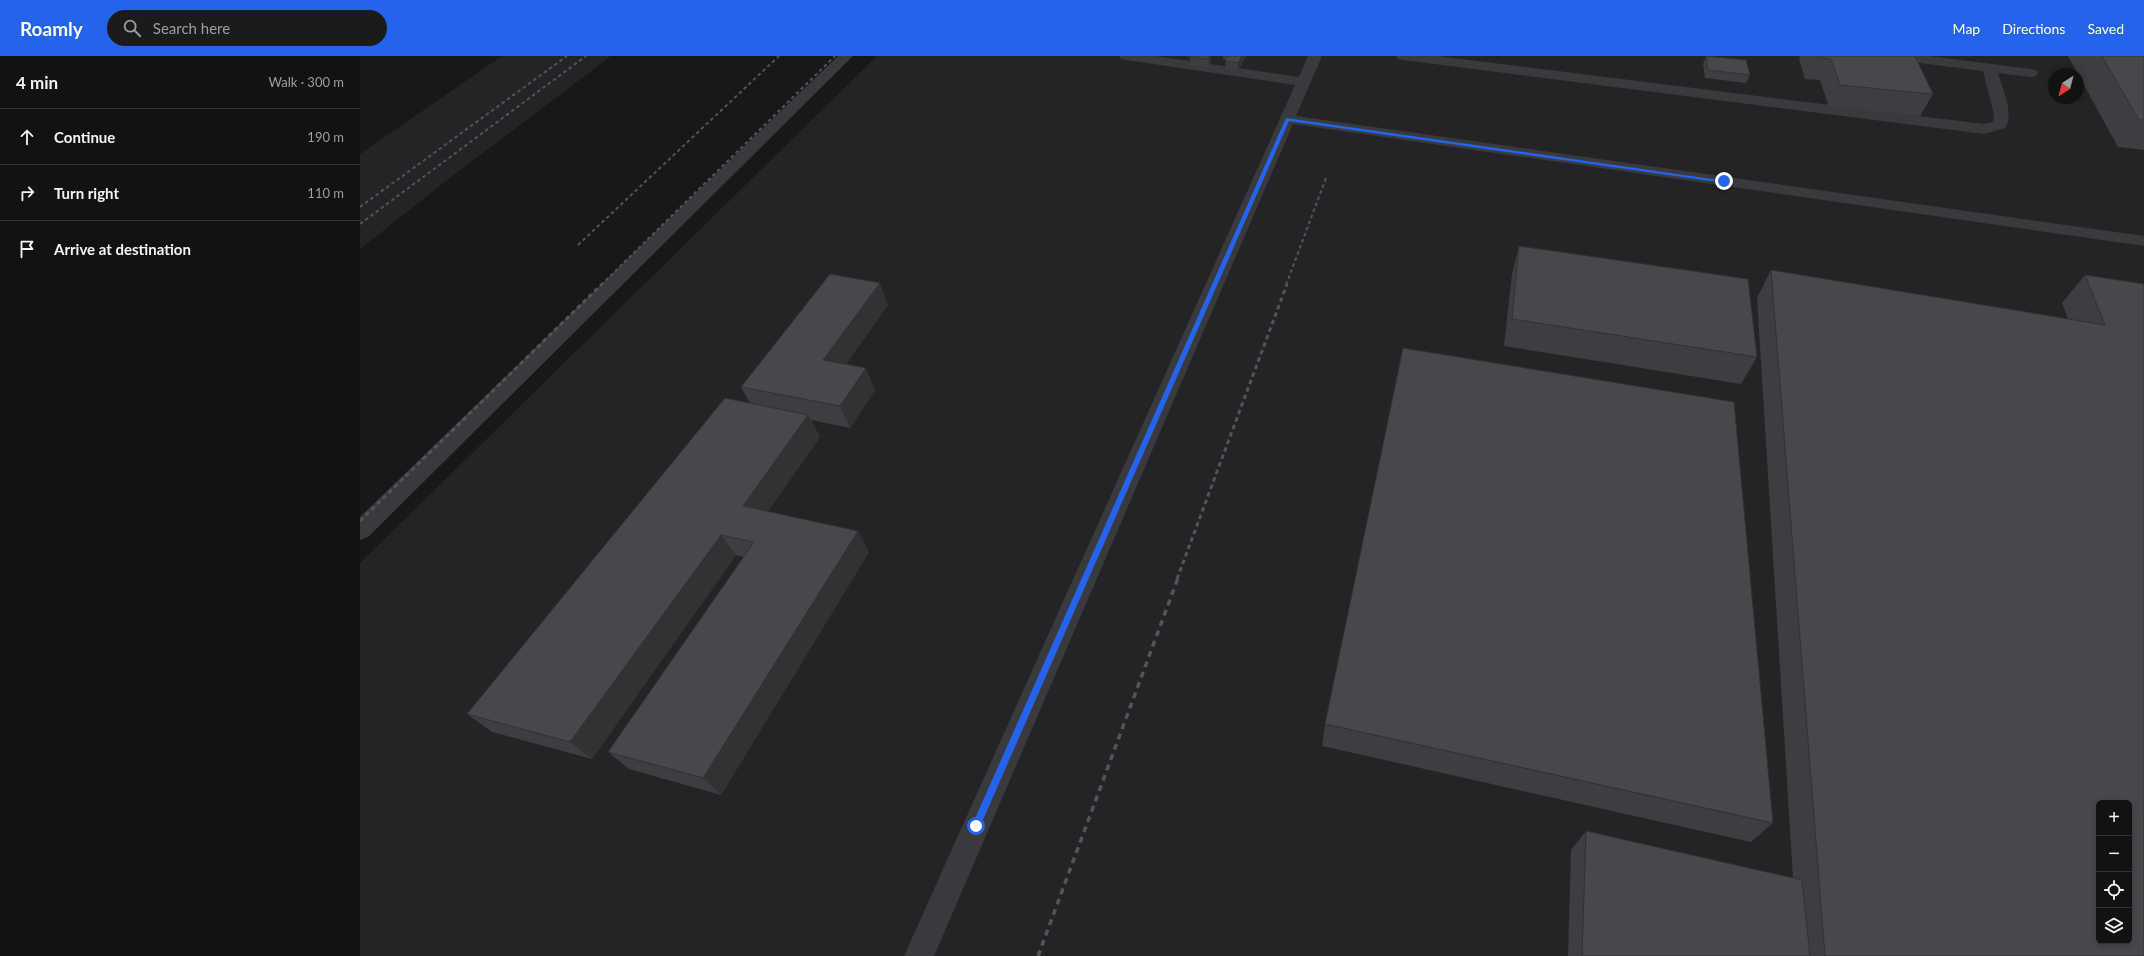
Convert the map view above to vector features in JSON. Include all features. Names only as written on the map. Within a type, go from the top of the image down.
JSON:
[{"type":"lane","points":[[360,531],[846,56]]},
{"type":"lane","points":[[1126,56],[1304,82]]},
{"type":"lane","points":[[919,956],[1315,56]]},
{"type":"lane","points":[[1404,56],[1984,129],[2000,125],[2002,115],[1989,68]]},
{"type":"lane","points":[[1894,56],[2031,73]]},
{"type":"lane","points":[[1287,119],[2144,241]]},
{"type":"shaded area","points":[[502,56],[611,56],[455,174],[360,249],[360,154]]},
{"type":"shaded area","points":[[877,56],[2144,56],[2144,956],[360,956],[360,563]]},
{"type":"building","points":[[1190,56],[1210,56],[1208,59]]},
{"type":"building","points":[[1228,56],[1242,56],[1238,63],[1225,61]]},
{"type":"building","points":[[1706,56],[1746,60],[1750,75],[1708,70]]},
{"type":"building","points":[[1815,56],[1915,56],[1933,94],[1840,85],[1831,59]]},
{"type":"building","points":[[2102,56],[2144,56],[2144,120],[2139,120]]},
{"type":"building","points":[[1519,246],[1748,279],[1757,357],[1512,319]]},
{"type":"building","points":[[1771,270],[2105,325],[2085,275],[2144,284],[2144,956],[1825,956]]},
{"type":"building","points":[[830,274],[880,283],[823,360],[866,368],[840,406],[741,387]]},
{"type":"building","points":[[1403,348],[1734,402],[1773,823],[1325,724]]},
{"type":"building","points":[[725,398],[808,415],[743,506],[858,531],[703,778],[608,752],[754,542],[721,535],[570,742],[467,714]]},
{"type":"building","points":[[1586,831],[1802,880],[1810,956],[1582,956]]},
{"type":"railway","points":[[360,207],[567,56]]},
{"type":"railway","points":[[360,224],[586,56]]},
{"type":"railway","points":[[578,245],[779,56]]},
{"type":"railway","points":[[601,285],[835,56]]},
{"type":"railway","points":[[1286,285],[1326,178]]},
{"type":"railway","points":[[360,521],[602,284]]},
{"type":"railway","points":[[1177,579],[1287,284]]},
{"type":"railway","points":[[1038,956],[1178,578]]},
{"type":"route","points":[[976,826],[1287,119],[1724,181]]}]
